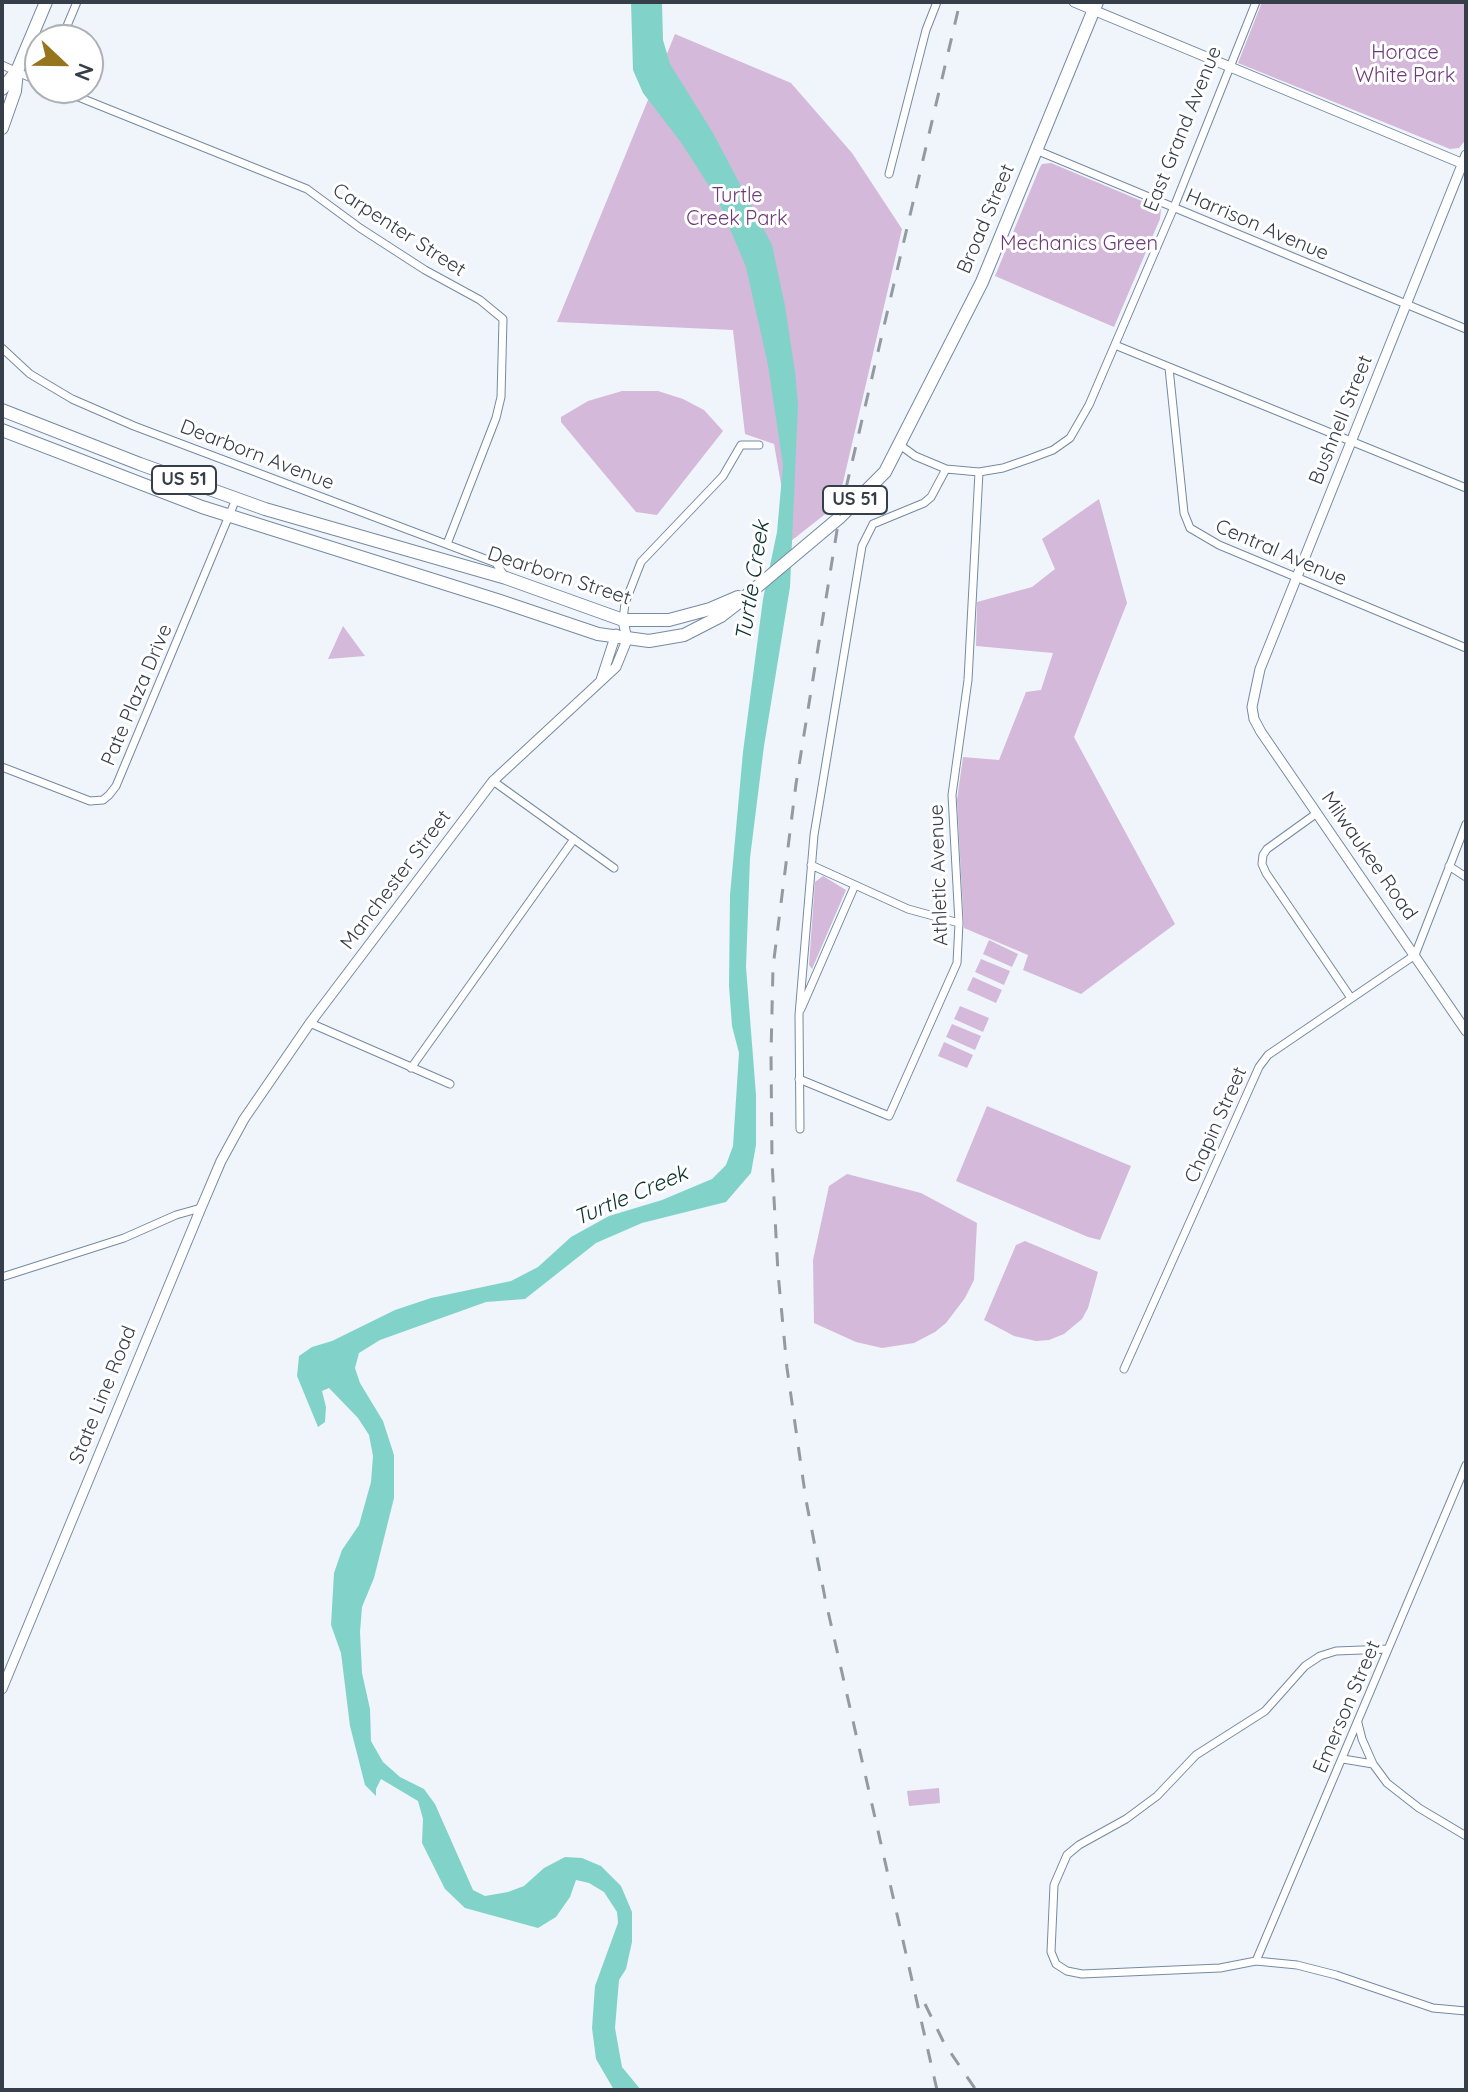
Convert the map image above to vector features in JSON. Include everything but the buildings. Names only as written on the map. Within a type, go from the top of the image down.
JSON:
[{"type":"main road","points":[[2,89],[17,71],[46,2]]},
{"type":"main road","name":"Broad Street","points":[[900,445],[977,291],[1095,6]]},
{"type":"main road","points":[[2,128],[15,91],[17,71]]},
{"type":"main road","name":"US 51","points":[[2,410],[236,499]]},
{"type":"main road","name":"US 51","points":[[2,430],[229,517]]},
{"type":"main road","name":"US 51","points":[[752,590],[839,518],[885,472],[900,445]]},
{"type":"main road","name":"Dearborn Street","points":[[236,499],[506,578],[623,620],[669,620],[710,609],[752,590]]},
{"type":"main road","name":"Dearborn Street","points":[[229,517],[620,639],[649,641],[684,635],[721,616],[752,590]]},
{"type":"street","points":[[68,24],[77,2]]},
{"type":"street","points":[[889,174],[926,30],[937,2]]},
{"type":"street","points":[[1074,2],[1095,6],[1230,67],[1465,161]]},
{"type":"street","name":"East Grand Avenue","points":[[900,445],[915,456],[946,469],[979,472],[1029,459],[1053,450],[1070,438],[1081,422],[1174,207],[1256,2]]},
{"type":"street","points":[[2,65],[24,74]]},
{"type":"street","name":"Carpenter Street","points":[[96,104],[307,189],[425,270],[495,310],[503,319],[501,397],[496,418],[447,544]]},
{"type":"street","name":"Harrison Avenue","points":[[1036,150],[1466,329]]},
{"type":"street","name":"Bushnell Street","points":[[1252,698],[1260,669],[1465,161]]},
{"type":"street","points":[[1115,345],[1466,488]]},
{"type":"street","name":"Dearborn Avenue","points":[[2,348],[30,374],[72,399],[148,431],[496,563],[506,578]]},
{"type":"street","name":"Central Avenue","points":[[1169,368],[1184,513],[1190,528],[1203,538],[1466,648]]},
{"type":"street","points":[[623,620],[625,603],[641,562],[723,476],[741,445],[759,445]]},
{"type":"street","points":[[800,1129],[799,1015],[811,865],[850,606],[864,538],[873,524],[924,503],[931,497],[946,469]]},
{"type":"street","name":"Athletic Avenue","points":[[799,1079],[889,1116],[957,963],[959,923],[952,795],[968,680],[979,472]]},
{"type":"street","name":"Pate Plaza Drive","points":[[2,767],[90,801],[103,800],[109,795],[116,786],[236,499]]},
{"type":"street","name":"Manchester Street","points":[[244,1119],[310,1023],[493,781],[600,684],[620,639],[623,620]]},
{"type":"street","name":"Milwaukee Road","points":[[1252,698],[1254,719],[1261,732],[1466,1031]]},
{"type":"street","points":[[493,781],[614,868]]},
{"type":"street","points":[[1317,813],[1267,849],[1262,859],[1266,873],[1351,998]]},
{"type":"street","points":[[1415,955],[1466,824]]},
{"type":"street","points":[[411,1068],[574,839]]},
{"type":"street","points":[[811,865],[908,909],[959,923]]},
{"type":"street","points":[[1449,866],[1466,877]]},
{"type":"street","points":[[799,1015],[855,885]]},
{"type":"street","name":"Chapin Street","points":[[1124,1369],[1259,1067],[1268,1055],[1415,955]]},
{"type":"street","points":[[310,1023],[450,1084]]},
{"type":"street","name":"State Line Road","points":[[2,1689],[201,1208],[221,1161],[244,1119]]},
{"type":"street","points":[[2,1277],[124,1238],[176,1215],[201,1208]]},
{"type":"street","name":"Emerson Street","points":[[1256,1961],[1466,1465]]},
{"type":"street","points":[[1388,1649],[1336,1651],[1312,1661],[1265,1711],[1196,1755],[1157,1796],[1126,1819],[1067,1855],[1054,1885],[1051,1952],[1056,1964],[1067,1971],[1082,1974],[1220,1968],[1256,1961],[1317,1969],[1433,2008],[1466,2011]]},
{"type":"street","points":[[1358,1721],[1373,1764],[1387,1783],[1466,1836]]},
{"type":"street","points":[[1343,1759],[1373,1764]]},
{"type":"green space","name":"Horace White Park","points":[[1262,2],[1466,2],[1464,142],[1459,148],[1450,149],[1238,63]]},
{"type":"green space","name":"Turtle Creek Park","points":[[675,34],[791,83],[852,153],[902,229],[838,504],[791,541],[774,444],[745,434],[733,330],[557,322]]},
{"type":"green space","name":"Mechanics Green","points":[[1051,163],[1161,209],[1160,219],[1114,327],[995,276],[1040,167]]},
{"type":"green space","points":[[622,391],[658,391],[683,399],[704,410],[723,431],[657,515],[636,512],[561,422],[561,417],[588,401]]},
{"type":"green space","points":[[1099,499],[1127,603],[1074,737],[1175,924],[1081,994],[1023,970],[1028,955],[964,928],[957,800],[963,757],[999,760],[1026,692],[1041,690],[1053,653],[976,646],[977,602],[1032,587],[1055,569],[1042,539]]},
{"type":"green space","points":[[343,626],[365,656],[328,659]]},
{"type":"green space","points":[[823,876],[846,890],[812,969],[809,965],[815,882]]},
{"type":"green space","points":[[989,940],[1018,954],[1012,967],[983,954]]},
{"type":"green space","points":[[981,959],[1010,971],[1004,985],[975,972]]},
{"type":"green space","points":[[973,977],[1002,990],[996,1003],[967,990]]},
{"type":"green space","points":[[960,1006],[989,1018],[983,1032],[954,1019]]},
{"type":"green space","points":[[952,1024],[981,1036],[975,1050],[946,1037]]},
{"type":"green space","points":[[944,1042],[973,1055],[967,1068],[938,1056]]},
{"type":"green space","points":[[987,1106],[1131,1166],[1100,1240],[956,1181]]},
{"type":"green space","points":[[847,1174],[921,1193],[977,1223],[974,1280],[965,1298],[946,1323],[914,1343],[882,1348],[856,1342],[814,1323],[813,1260],[829,1186]]},
{"type":"green space","points":[[1025,1241],[1098,1272],[1082,1319],[1064,1334],[1049,1340],[1036,1341],[1014,1336],[984,1320],[1016,1245]]},
{"type":"green space","points":[[939,1788],[940,1803],[909,1806],[907,1791]]},
{"type":"shaded area","points":[[631,2],[662,2],[663,40],[670,64],[713,133],[772,245],[795,372],[798,405],[790,587],[764,746],[750,858],[746,967],[756,1095],[756,1145],[751,1173],[726,1202],[642,1223],[596,1243],[525,1299],[486,1302],[380,1340],[359,1353],[355,1368],[360,1383],[383,1421],[394,1455],[394,1498],[374,1578],[362,1607],[362,1673],[370,1709],[371,1741],[383,1762],[400,1777],[424,1789],[435,1804],[473,1890],[485,1896],[508,1892],[524,1886],[544,1868],[565,1857],[582,1858],[601,1866],[621,1886],[632,1912],[632,1942],[626,1969],[619,1980],[615,2028],[622,2067],[641,2090],[614,2090],[596,2059],[592,2028],[595,1986],[618,1923],[617,1912],[604,1892],[576,1880],[570,1897],[556,1917],[538,1928],[465,1908],[445,1889],[422,1843],[423,1819],[418,1801],[381,1779],[376,1796],[365,1785],[350,1726],[341,1653],[331,1625],[334,1573],[342,1550],[359,1525],[371,1482],[373,1456],[369,1435],[358,1418],[329,1388],[322,1391],[326,1407],[325,1422],[318,1427],[297,1376],[299,1356],[312,1347],[332,1341],[395,1310],[431,1298],[511,1281],[538,1267],[571,1237],[609,1216],[662,1200],[712,1179],[726,1165],[733,1146],[739,1053],[732,1026],[729,986],[730,895],[743,752],[763,599],[777,532],[783,465],[768,365],[746,267],[717,198],[680,141],[643,93],[633,70]]},
{"type":"railway","points":[[937,2090],[825,1598],[806,1500],[787,1368],[778,1273],[772,1161],[771,1054],[773,967],[796,784],[839,518],[960,2]]},
{"type":"railway","points":[[925,2004],[944,2043],[976,2090]]},
{"type":"water label","name":"Turtle Creek","points":[[753,581]]},
{"type":"water label","name":"Turtle Creek","points":[[631,1196]]}]
